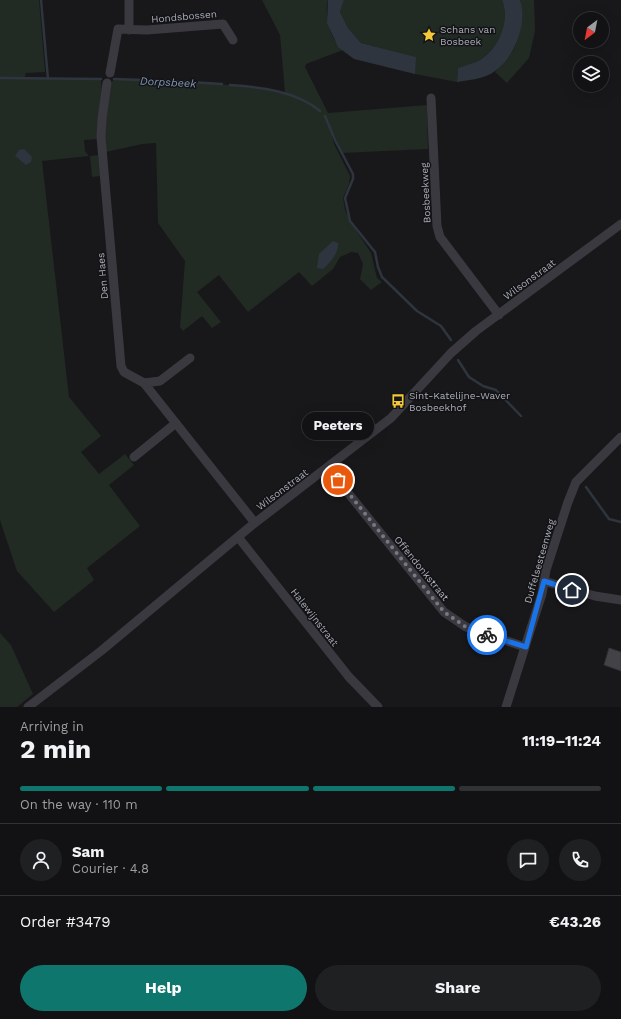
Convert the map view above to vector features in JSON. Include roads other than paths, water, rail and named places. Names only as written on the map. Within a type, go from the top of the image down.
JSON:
[{"type":"street","points":[[110,73],[118,29],[129,30],[129,0]]},
{"type":"street","name":"Hondsbossen","points":[[129,30],[223,24],[233,40]]},
{"type":"street","name":"Den Haes","points":[[107,83],[102,119],[102,153],[120,366],[124,372],[144,383],[255,523]]},
{"type":"street","name":"Bosbeekweg","points":[[432,98],[437,226],[440,237],[499,315]]},
{"type":"street","name":"Wilsonstraat","points":[[28,707],[101,651],[255,523],[391,418],[451,353],[476,331],[621,224]]},
{"type":"street","points":[[144,383],[160,381],[190,358]]},
{"type":"street","points":[[134,457],[176,423]]},
{"type":"street","name":"Duffelsesteenweg","points":[[506,707],[526,647],[568,502],[576,482],[621,437]]},
{"type":"street","name":"Offendonkstraat","points":[[328,468],[444,612],[473,630],[526,647]]},
{"type":"street","name":"Halewijnstraat","points":[[238,537],[349,677],[378,707]]},
{"type":"street","points":[[544,581],[595,596],[621,600]]},
{"type":"waterway","points":[[41,0],[48,79]]},
{"type":"waterway","name":"Dorpsbeek","points":[[0,78],[101,79]]},
{"type":"waterway","name":"Dorpsbeek","points":[[114,79],[222,84]]},
{"type":"waterway","name":"Dorpsbeek","points":[[230,85],[277,91],[300,99],[320,111]]},
{"type":"waterway","name":"Dorpsbeek","points":[[325,116],[336,142],[353,174],[353,179],[345,198],[350,221],[375,252],[382,277],[417,311],[441,326],[451,340]]},
{"type":"waterway","name":"Dorpsbeek","points":[[458,360],[469,377],[483,386],[496,390],[521,416]]},
{"type":"waterway","name":"Dorpsbeek","points":[[586,487],[609,519],[621,522]]},
{"type":"place","name":"Schans van Bosbeek","points":[[429,35]]},
{"type":"place","name":"Sint-Katelijne-Waver Bosbeekhof","points":[[398,401]]},
{"type":"place","name":"Peeters","points":[[338,480]]}]
